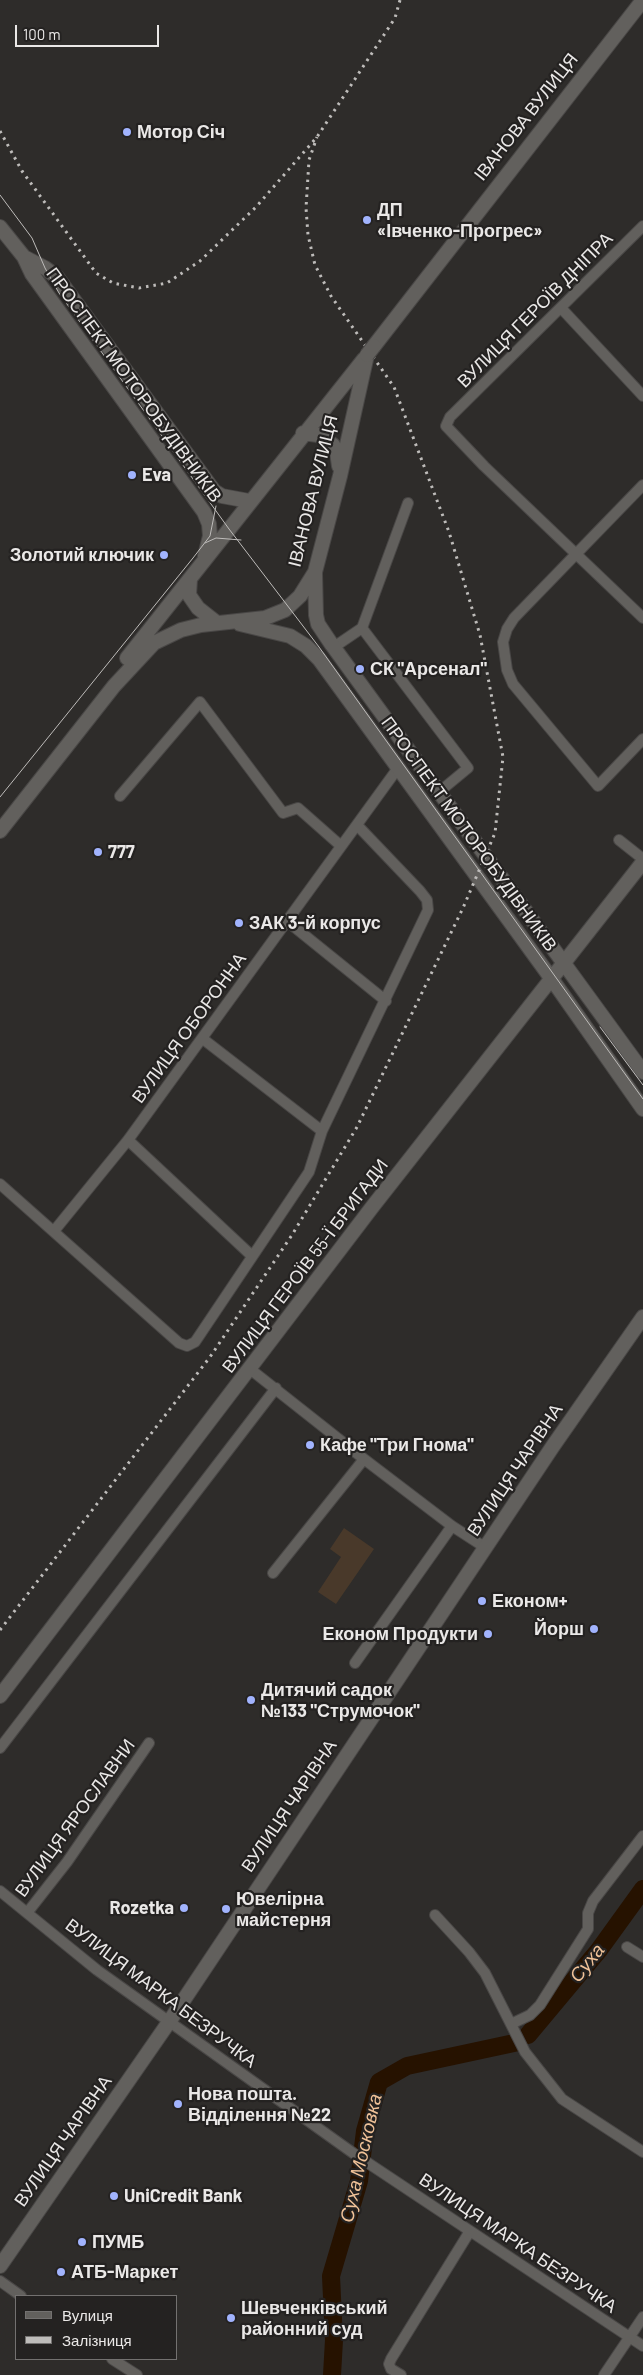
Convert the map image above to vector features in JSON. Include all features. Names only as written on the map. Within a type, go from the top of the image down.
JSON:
[{"type":"main road","name":"ІВАНОВА ВУЛИЦЯ","points":[[0,818],[371,350],[643,0]]},
{"type":"main road","name":"ПРОСПЕКТ МОТОРОБУДІВНИКІВ","points":[[0,227],[24,258],[32,274],[53,304],[204,512],[209,524],[210,536],[202,564]]},
{"type":"main road","name":"ПРОСПЕКТ МОТОРОБУДІВНИКІВ","points":[[24,258],[45,268],[57,277],[214,490],[222,496],[250,501]]},
{"type":"main road","points":[[53,304],[56,294],[68,291]]},
{"type":"main road","name":"ІВАНОВА ВУЛИЦЯ","points":[[0,831],[143,652],[154,642],[168,635],[217,623],[235,623],[265,618],[285,610],[300,596],[315,572],[371,350]]},
{"type":"main road","points":[[304,433],[318,435],[333,445],[337,452],[340,476]]},
{"type":"main road","name":"ПРОСПЕКТ МОТОРОБУДІВНИКІВ","points":[[315,572],[318,624],[643,1072]]},
{"type":"main road","points":[[190,579],[189,595],[198,608],[217,623]]},
{"type":"main road","name":"ПРОСПЕКТ МОТОРОБУДІВНИКІВ","points":[[235,623],[290,636],[306,646],[319,659],[643,1109]]},
{"type":"main road","name":"ВУЛИЦЯ ГЕРОЇВ 55-Ї БРИГАДИ","points":[[0,1696],[550,978],[565,963],[643,861]]},
{"type":"main road","name":"ВУЛИЦЯ ЧАРІВНА","points":[[0,2266],[169,2022],[553,1446],[643,1317]]},
{"type":"street","name":"ВУЛИЦЯ ГЕРОЇВ ДНІПРА","points":[[576,553],[484,466],[446,426],[450,417],[562,309],[643,226]]},
{"type":"street","points":[[562,309],[643,396]]},
{"type":"street","points":[[643,486],[514,618],[507,629],[503,642],[507,670],[512,684],[598,786],[643,739]]},
{"type":"street","points":[[334,647],[362,628],[408,503]]},
{"type":"street","points":[[576,553],[643,618]]},
{"type":"street","points":[[362,628],[468,768],[439,792]]},
{"type":"street","points":[[120,796],[200,702],[283,813],[298,808],[341,846]]},
{"type":"street","name":"ВУЛИЦЯ ОБОРОННА","points":[[54,1231],[128,1140],[398,768]]},
{"type":"street","points":[[0,1184],[179,1343],[187,1346],[195,1342],[309,1172],[322,1132],[428,910],[427,900],[357,825]]},
{"type":"street","points":[[619,840],[643,861]]},
{"type":"street","points":[[287,921],[386,1001]]},
{"type":"street","points":[[203,1039],[322,1132]]},
{"type":"street","points":[[128,1140],[252,1256]]},
{"type":"street","points":[[250,1369],[452,1526],[486,1548]]},
{"type":"street","points":[[0,1748],[276,1388]]},
{"type":"street","points":[[273,1573],[364,1459]]},
{"type":"street","points":[[355,1663],[452,1526]]},
{"type":"street","name":"ВУЛИЦЯ ЯРОСЛАВНИ","points":[[27,1913],[67,1862],[150,1743]]},
{"type":"street","points":[[512,2024],[530,2015],[540,2005],[588,1930],[588,1913],[593,1901],[643,1836]]},
{"type":"street","name":"ВУЛИЦЯ МАРКА БЕЗРУЧКА","points":[[0,1891],[97,1970],[353,2153],[643,2346]]},
{"type":"street","points":[[435,1915],[469,1952],[485,1973],[525,2052],[562,2099],[643,2152]]},
{"type":"street","points":[[627,1947],[643,1957]]},
{"type":"street","points":[[401,2375],[390,2366],[391,2359],[470,2231]]},
{"type":"street","points":[[0,2281],[21,2295]]},
{"type":"street","points":[[604,2375],[643,2317]]},
{"type":"street","points":[[114,2360],[137,2375]]},
{"type":"shaded area","points":[[344,1528],[374,1549],[336,1604],[318,1592],[341,1557],[330,1549]]},
{"type":"waterway","name":"Суха","points":[[528,2035],[599,1950],[643,1889]]},
{"type":"waterway","name":"Суха Московка","points":[[332,2375],[334,2340],[331,2276],[359,2181],[365,2131],[379,2082],[407,2066],[514,2043]]},
{"type":"tram line","points":[[0,195],[32,238],[45,268],[59,293],[229,529],[319,647],[643,1099]]},
{"type":"tram line","points":[[0,797],[210,536],[216,506]]},
{"type":"tram line","points":[[205,543],[216,538],[241,540]]},
{"type":"tram line","points":[[600,1027],[643,1085]]},
{"type":"railway","points":[[0,131],[22,171],[96,273],[113,283],[139,288],[167,283],[200,261],[256,207],[317,137],[395,18],[400,0]]},
{"type":"railway","points":[[0,1630],[210,1357],[292,1235],[357,1127],[463,908],[495,833],[503,757],[480,635],[449,532],[394,387],[331,296],[315,265],[308,235],[306,208],[309,160],[317,137]]},
{"type":"place","name":"Мотор Січ","points":[[127,132]]},
{"type":"place","name":"ДП «Івченко-Прогрес»","points":[[367,220]]},
{"type":"place","name":"Eva","points":[[132,475]]},
{"type":"place","name":"Золотий ключик","points":[[164,555]]},
{"type":"place","name":"СК \"Арсенал\"","points":[[360,669]]},
{"type":"place","name":"777","points":[[98,852]]},
{"type":"place","name":"ЗАК 3-й корпус","points":[[239,923]]},
{"type":"place","name":"Кафе \"Три Гнома\"","points":[[310,1445]]},
{"type":"place","name":"Економ+","points":[[482,1601]]},
{"type":"place","name":"Йорш","points":[[594,1629]]},
{"type":"place","name":"Економ Продукти","points":[[488,1634]]},
{"type":"place","name":"Дитячий садок №133 \"Струмочок\"","points":[[251,1700]]},
{"type":"place","name":"Rozetka","points":[[184,1908]]},
{"type":"place","name":"Ювелірна майстерня","points":[[226,1909]]},
{"type":"place","name":"Нова пошта. Відділення №22","points":[[178,2104]]},
{"type":"place","name":"UniCredit Bank","points":[[114,2196]]},
{"type":"place","name":"ПУМБ","points":[[82,2242]]},
{"type":"place","name":"АТБ-Маркет","points":[[61,2272]]},
{"type":"place","name":"Шевченківський районний суд","points":[[231,2318]]}]
